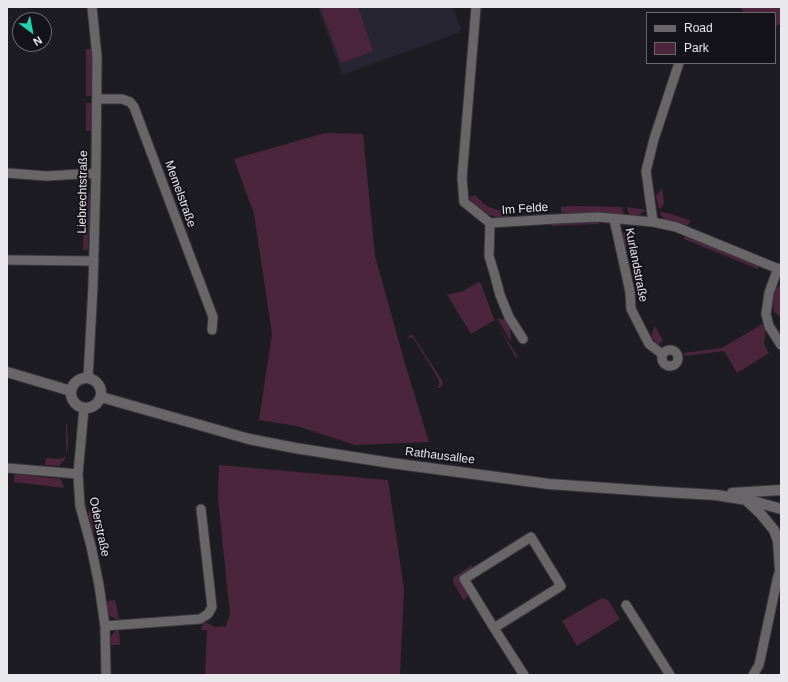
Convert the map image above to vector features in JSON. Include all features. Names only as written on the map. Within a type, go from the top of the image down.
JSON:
[{"type":"street","name":"Liebrechtstraße","points":[[88,378],[94,261],[96,173],[97,57],[92,7]]},
{"type":"street","name":"Im Felde","points":[[476,7],[462,178],[464,202],[490,223],[554,218],[598,217],[653,222],[676,227],[780,269]]},
{"type":"street","points":[[653,222],[646,171],[654,139],[679,64]]},
{"type":"street","name":"Memelstraße","points":[[96,99],[122,99],[130,102],[134,107],[213,317],[212,330]]},
{"type":"street","points":[[7,173],[47,176],[96,173]]},
{"type":"street","name":"Kurlandstraße","points":[[614,219],[630,292],[631,308],[648,344],[662,354]]},
{"type":"street","points":[[490,223],[489,256],[500,295],[509,318],[523,340]]},
{"type":"street","points":[[7,260],[94,261]]},
{"type":"street","points":[[780,269],[769,293],[766,314],[769,326],[781,345]]},
{"type":"street","points":[[7,372],[71,391]]},
{"type":"street","points":[[88,378],[95,380],[100,386],[101,397],[97,404],[84,408],[78,406],[74,402],[71,397],[71,391],[76,381],[88,378]]},
{"type":"street","name":"Rathausallee","points":[[101,397],[249,439],[295,448],[392,463],[549,484],[716,495],[745,499],[781,509]]},
{"type":"street","name":"Oderstraße","points":[[84,408],[78,474],[80,506],[91,546],[105,626],[106,675]]},
{"type":"street","points":[[7,468],[78,474]]},
{"type":"street","points":[[716,495],[781,490]]},
{"type":"street","points":[[745,499],[760,513],[774,530],[778,541],[781,569],[759,665],[753,675]]},
{"type":"street","points":[[105,626],[200,619],[208,614],[212,607],[201,509]]},
{"type":"street","points":[[494,628],[561,586],[531,537],[464,579],[494,628],[524,675]]},
{"type":"street","points":[[626,605],[670,675]]},
{"type":"shaded area","points":[[318,7],[453,7],[461,29],[458,33],[342,75]]},
{"type":"green space","points":[[320,7],[358,7],[373,51],[341,63]]},
{"type":"green space","points":[[740,7],[781,7],[781,23],[776,26],[776,12],[743,12]]},
{"type":"green space","points":[[86,49],[92,49],[92,96],[86,96]]},
{"type":"green space","points":[[86,103],[92,103],[91,131],[86,131]]},
{"type":"green space","points":[[325,133],[363,134],[375,256],[429,442],[355,445],[297,426],[259,420],[272,334],[254,214],[234,159]]},
{"type":"green space","points":[[662,188],[664,203],[659,209],[656,196]]},
{"type":"green space","points":[[85,193],[90,193],[88,250],[83,250]]},
{"type":"green space","points":[[475,195],[484,204],[491,208],[498,210],[509,210],[509,217],[496,217],[484,213],[475,206],[469,197]]},
{"type":"green space","points":[[561,207],[622,207],[624,215],[590,213],[564,214],[561,211]]},
{"type":"green space","points":[[627,207],[646,210],[638,216],[629,215]]},
{"type":"green space","points":[[659,212],[668,213],[691,221],[685,228],[665,221]]},
{"type":"green space","points":[[599,222],[599,224],[551,226],[552,224]]},
{"type":"green space","points":[[625,230],[628,230],[630,249],[622,244],[622,237]]},
{"type":"green space","points":[[684,236],[759,266],[758,269],[684,239]]},
{"type":"green space","points":[[479,282],[495,320],[471,334],[447,295],[463,291]]},
{"type":"green space","points":[[781,283],[781,317],[774,312],[773,303],[776,289]]},
{"type":"green space","points":[[497,318],[506,320],[510,328],[511,342]]},
{"type":"green space","points":[[764,323],[766,331],[764,344],[769,353],[737,373],[724,351],[685,356],[684,353],[722,348]]},
{"type":"green space","points":[[498,325],[518,357],[516,358]]},
{"type":"green space","points":[[655,326],[663,341],[657,345],[651,335]]},
{"type":"green space","points":[[412,334],[443,382],[441,387],[435,387],[439,386],[439,380],[414,339],[410,337],[407,340]]},
{"type":"green space","points":[[66,424],[68,442],[66,457]]},
{"type":"green space","points":[[66,457],[59,466],[45,465],[46,458],[59,459]]},
{"type":"green space","points":[[219,465],[388,480],[404,589],[400,675],[205,675],[207,630],[201,630],[204,622],[214,627],[224,626],[225,628],[230,614],[218,499]]},
{"type":"green space","points":[[15,474],[60,479],[64,488],[14,482]]},
{"type":"green space","points":[[94,507],[101,533],[99,534],[93,532],[88,515],[89,510]]},
{"type":"green space","points":[[472,565],[473,568],[470,577],[469,594],[464,601],[453,580],[454,577]]},
{"type":"green space","points":[[602,598],[608,600],[620,619],[577,646],[562,621]]},
{"type":"green space","points":[[115,600],[119,620],[110,616],[106,610],[105,602]]},
{"type":"green space","points":[[119,629],[120,645],[111,645],[111,636]]}]
